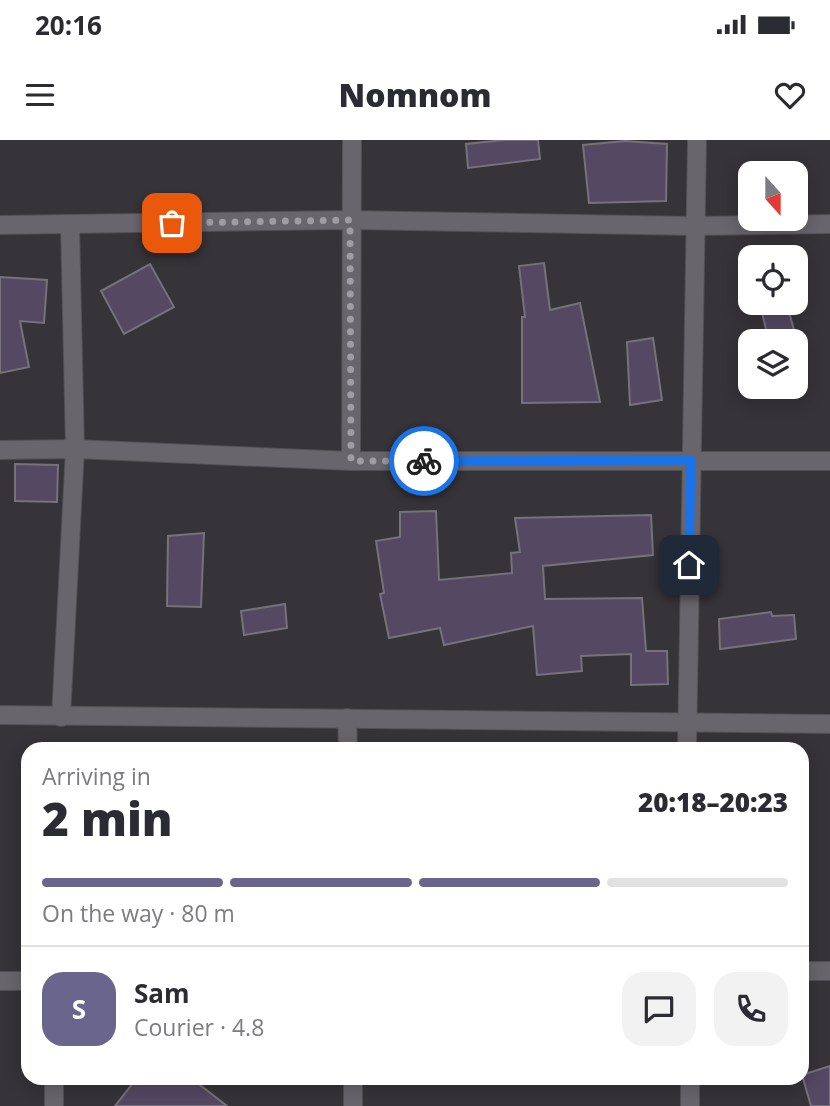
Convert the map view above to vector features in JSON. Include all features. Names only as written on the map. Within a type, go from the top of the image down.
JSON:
[{"type":"street","points":[[351,461],[352,140]]},
{"type":"street","points":[[687,742],[697,140]]},
{"type":"street","points":[[0,225],[350,220],[694,226],[830,224]]},
{"type":"street","points":[[61,717],[75,449],[70,225]]},
{"type":"street","points":[[0,450],[75,449],[351,461],[830,461]]},
{"type":"street","points":[[0,715],[830,724]]},
{"type":"street","points":[[346,718],[348,742]]},
{"type":"street","points":[[809,971],[830,971]]},
{"type":"street","points":[[0,981],[21,981]]},
{"type":"street","points":[[54,1085],[54,1106]]},
{"type":"street","points":[[353,1085],[353,1106]]},
{"type":"street","points":[[690,1085],[690,1106]]},
{"type":"building","points":[[538,140],[540,159],[468,168],[466,144]]},
{"type":"building","points":[[625,141],[667,144],[666,201],[589,203],[583,145]]},
{"type":"building","points":[[544,263],[550,310],[580,303],[600,402],[522,403],[522,317],[525,317],[519,266]]},
{"type":"building","points":[[150,264],[174,307],[124,334],[101,291]]},
{"type":"building","points":[[0,277],[47,280],[44,323],[20,321],[29,367],[0,373]]},
{"type":"building","points":[[762,315],[790,315],[794,329],[766,329]]},
{"type":"building","points":[[653,338],[662,400],[630,405],[627,342]]},
{"type":"building","points":[[15,464],[58,465],[57,502],[15,501]]},
{"type":"building","points":[[436,511],[439,580],[512,573],[511,553],[520,552],[515,518],[651,515],[653,555],[543,566],[545,599],[642,598],[646,651],[667,651],[668,684],[631,685],[631,654],[581,656],[582,671],[537,675],[533,626],[444,645],[440,628],[389,638],[380,594],[384,593],[376,541],[400,537],[400,512]]},
{"type":"building","points":[[204,533],[201,607],[167,606],[168,536]]},
{"type":"building","points":[[285,604],[287,628],[244,635],[241,611]]},
{"type":"building","points":[[771,612],[772,616],[794,615],[796,639],[720,649],[719,619]]},
{"type":"building","points":[[830,1066],[830,1106],[811,1106],[805,1085],[809,1085],[809,1073]]},
{"type":"building","points":[[132,1085],[200,1085],[227,1106],[115,1106]]},
{"type":"way so far","points":[[172,223],[350,220],[351,461],[424,461]]},
{"type":"route","points":[[424,461],[691,460],[689,565]]}]
